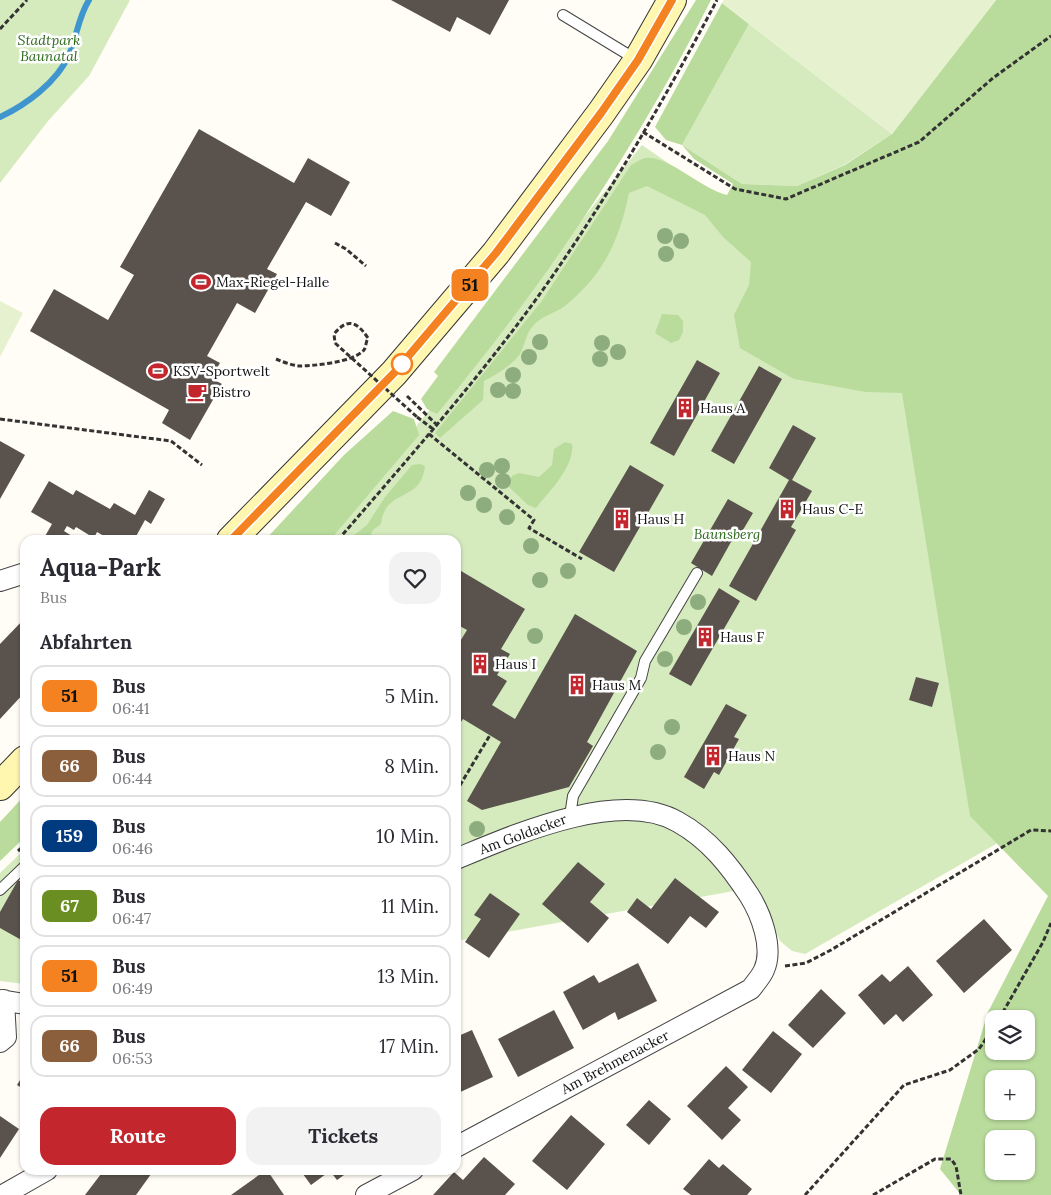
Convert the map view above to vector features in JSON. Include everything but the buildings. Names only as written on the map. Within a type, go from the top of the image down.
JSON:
[{"type":"main road","points":[[236,535],[394,373],[436,326],[496,253],[601,113],[638,60],[672,0]]},
{"type":"main road","points":[[0,786],[20,765]]},
{"type":"street","points":[[0,581],[20,575]]},
{"type":"street","name":"Am Goldacker","points":[[461,857],[570,816],[612,811],[645,811],[677,821],[710,844],[735,874],[757,909],[768,940],[765,969]]},
{"type":"street","name":"Am Brehmenacker","points":[[461,1144],[751,989],[765,969]]},
{"type":"street","points":[[0,1042],[6,1037],[2,1000],[20,1003]]},
{"type":"street","points":[[3,1195],[38,1175]]},
{"type":"street","points":[[366,1195],[404,1175]]},
{"type":"lane","points":[[564,15],[638,60]]},
{"type":"lane","points":[[570,816],[573,796],[641,678],[645,661],[697,573]]},
{"type":"lane","points":[[0,890],[20,871]]},
{"type":"path","points":[[0,29],[27,0]]},
{"type":"path","points":[[342,535],[429,434],[537,298],[595,213],[684,63],[717,0]]},
{"type":"path","points":[[643,132],[735,190],[786,199],[919,142],[993,78],[1051,36]]},
{"type":"path","points":[[335,243],[366,266]]},
{"type":"path","points":[[276,360],[297,366],[344,360],[350,357],[356,355],[364,350],[368,338],[360,326],[350,323],[341,326],[334,334],[335,343],[348,355],[355,361],[362,368],[417,417],[433,429]]},
{"type":"path","points":[[406,397],[436,424]]},
{"type":"path","points":[[0,419],[171,441],[202,465]]},
{"type":"path","points":[[429,434],[534,520],[529,528],[582,559]]},
{"type":"path","points":[[461,784],[490,735]]},
{"type":"path","points":[[765,969],[806,963],[940,886],[1031,830],[1051,832]]},
{"type":"path","points":[[1004,1010],[1043,942],[1051,923]]},
{"type":"path","points":[[805,1195],[904,1085],[950,1070],[979,1049],[985,1040]]},
{"type":"path","points":[[873,1195],[935,1159],[951,1160],[956,1166],[961,1195]]},
{"type":"green space","name":"Stadtpark Baunatal","points":[[0,0],[130,0],[89,76],[48,121],[0,183]]},
{"type":"green space","points":[[696,0],[711,0],[651,110],[586,215],[514,316],[437,414],[427,409],[421,399],[438,376],[434,372],[608,141]]},
{"type":"green space","points":[[724,0],[996,0],[892,134],[722,3]]},
{"type":"green space","points":[[996,0],[1051,0],[1051,1195],[961,1195],[940,1169],[985,1022],[985,1060],[1035,1060],[1035,1010],[989,1010],[1048,896],[970,816],[902,393],[866,392],[794,379],[740,348],[734,315],[749,285],[751,262],[723,237],[705,215],[647,186],[629,193],[615,241],[608,256],[590,282],[565,306],[533,326],[520,354],[504,369],[484,381],[483,400],[440,438],[435,433],[541,302],[631,165],[645,158],[664,161],[707,187],[727,195],[733,184],[694,159],[682,145],[742,184],[797,186],[845,165],[892,134]]},
{"type":"green space","points":[[722,3],[749,24],[682,145],[666,140],[655,127]]},
{"type":"green space","points":[[749,24],[892,134],[844,165],[797,186],[742,184],[682,145]]},
{"type":"green space","name":"Baunsberg","points":[[642,145],[999,392],[996,844],[805,954],[792,951],[780,941],[756,887],[461,940],[461,535],[329,535]]},
{"type":"green space","points":[[0,301],[23,313],[0,357]]},
{"type":"green space","points":[[662,314],[678,315],[683,321],[683,332],[679,340],[671,343],[655,333]]},
{"type":"green space","points":[[393,411],[414,419],[419,435],[334,535],[270,535],[344,455]]},
{"type":"green space","points":[[565,442],[572,444],[572,452],[565,470],[554,487],[536,508],[528,505],[508,486],[512,476],[519,473],[539,477],[552,465],[554,449]]},
{"type":"green space","points":[[420,464],[425,466],[422,478],[417,486],[389,505],[384,512],[381,524],[373,530],[370,535],[354,535],[367,525],[385,497],[412,465]]},
{"type":"green space","points":[[20,800],[20,842],[0,861],[0,822]]},
{"type":"green space","points":[[20,854],[20,983],[0,981],[0,873]]},
{"type":"waterway","points":[[0,117],[40,92],[64,65],[74,41],[82,13],[89,0]]},
{"type":"bus line","name":"51","points":[[236,535],[394,373],[436,326],[496,253],[601,113],[638,60],[672,0]]},
{"type":"place","name":"Max-Riegel-Halle","points":[[201,282]]},
{"type":"place","name":"KSV-Sportwelt","points":[[158,371]]},
{"type":"place","name":"Bistro","points":[[197,392]]},
{"type":"place","name":"Haus A","points":[[685,408]]},
{"type":"place","name":"Haus C-E","points":[[787,509]]},
{"type":"place","name":"Haus H","points":[[622,519]]},
{"type":"place","name":"Haus F","points":[[705,637]]},
{"type":"place","name":"Haus I","points":[[480,664]]},
{"type":"place","name":"Haus M","points":[[577,685]]},
{"type":"place","name":"Haus N","points":[[713,756]]}]
